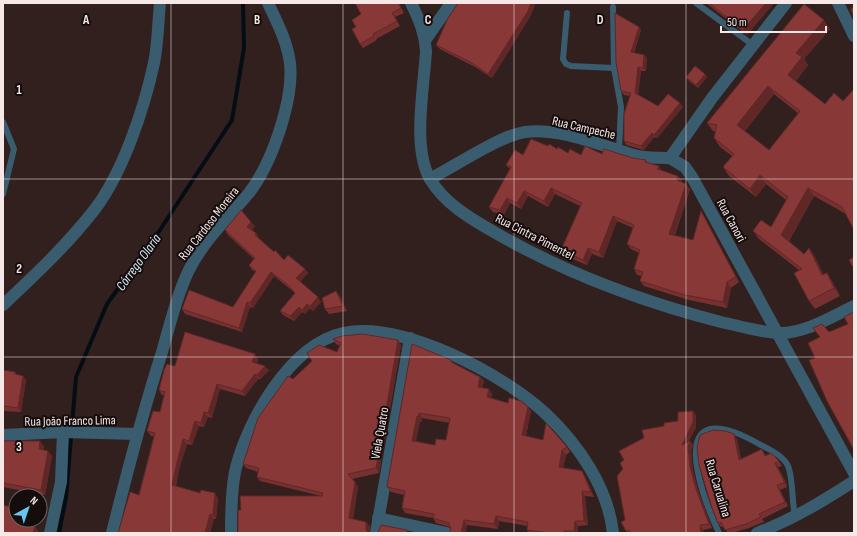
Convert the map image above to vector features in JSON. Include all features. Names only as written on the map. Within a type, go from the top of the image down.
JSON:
[{"type":"street","points":[[3,305],[67,242],[96,208],[109,187],[121,162],[137,121],[154,63],[160,3]]},
{"type":"street","name":"Rua Cardoso Moreira","points":[[112,533],[137,434],[179,294],[188,271],[216,231],[249,193],[272,153],[285,107],[290,82],[290,62],[284,38],[268,3]]},
{"type":"street","name":"Rua Cintra Pimentel","points":[[411,3],[422,24],[426,39],[420,146],[424,166],[430,179],[451,204],[467,215],[512,243],[547,261],[637,297],[698,316],[746,328],[779,333],[799,330],[854,306]]},
{"type":"street","points":[[426,39],[451,3]]},
{"type":"street","points":[[670,158],[712,98],[786,3]]},
{"type":"street","points":[[838,3],[854,36]]},
{"type":"street","name":"Rua Campeche","points":[[430,179],[511,136],[525,132],[542,131],[567,136],[645,158],[670,158]]},
{"type":"street","name":"Rua Canori","points":[[670,158],[685,167],[692,177],[779,333],[854,473]]},
{"type":"street","points":[[231,533],[235,472],[246,437],[261,408],[279,381],[298,358],[320,342],[343,333],[371,332],[410,338],[439,349],[512,388],[544,413],[568,438],[589,467],[606,501],[614,533]]},
{"type":"street","name":"Viela Quatro","points":[[376,533],[410,338]]},
{"type":"street","points":[[50,533],[62,482],[66,432]]},
{"type":"street","name":"Rua João Franco Lima","points":[[3,435],[66,432],[118,432],[137,434]]},
{"type":"street","points":[[757,533],[794,517],[854,481]]},
{"type":"street","points":[[378,518],[447,533]]},
{"type":"lane","points":[[696,3],[753,45]]},
{"type":"lane","points":[[613,7],[614,68],[621,107],[619,150]]},
{"type":"lane","points":[[567,13],[563,59],[566,64],[571,66],[614,68]]},
{"type":"lane","points":[[3,122],[14,149],[3,194]]},
{"type":"lane","name":"Rua Carualina","points":[[719,533],[706,502],[696,466],[695,454],[697,441],[704,432],[712,429],[721,428],[738,433],[768,449],[785,461],[790,474],[794,517]]},
{"type":"building","points":[[355,3],[398,3],[401,8],[392,13],[397,21],[373,34],[374,36],[360,44],[352,29],[356,27],[352,20],[361,14]]},
{"type":"building","points":[[458,3],[531,3],[528,11],[488,74],[472,63],[436,45],[447,20]]},
{"type":"building","points":[[709,3],[766,3],[743,30]]},
{"type":"building","points":[[804,4],[824,20],[796,53],[802,57],[788,75],[825,104],[834,93],[843,101],[854,89],[854,230],[842,207],[808,188],[781,235],[804,254],[809,248],[822,275],[827,273],[834,288],[809,301],[794,273],[802,269],[753,231],[761,220],[771,227],[788,197],[760,175],[750,189],[723,167],[734,154],[714,138],[717,125],[707,123]],"holes":[[[768,86],[800,111],[769,150],[737,125]]]},
{"type":"building","points":[[854,5],[854,17],[851,10]]},
{"type":"building","points":[[615,13],[639,27],[631,52],[644,55],[643,68],[638,67],[635,93],[658,106],[668,94],[680,103],[654,135],[652,133],[641,146],[624,141],[624,114],[631,93],[621,91],[616,62]]},
{"type":"building","points":[[695,66],[705,74],[696,85],[686,77]]},
{"type":"building","points":[[531,139],[548,146],[549,144],[557,149],[558,147],[568,153],[570,149],[581,155],[585,146],[602,154],[604,149],[633,158],[646,160],[645,162],[659,166],[657,169],[678,176],[677,180],[686,184],[669,234],[693,240],[701,211],[736,277],[727,282],[723,302],[685,295],[640,281],[643,272],[634,269],[640,250],[627,244],[634,225],[613,216],[599,252],[588,248],[583,260],[561,250],[582,203],[551,188],[544,201],[524,191],[517,203],[507,198],[500,210],[489,207],[511,167],[506,165],[515,150],[523,155]]},
{"type":"building","points":[[241,210],[251,222],[247,227],[256,233],[255,235],[274,252],[275,250],[284,260],[288,255],[305,269],[296,278],[318,297],[310,306],[307,304],[302,310],[299,307],[290,316],[280,311],[295,293],[289,286],[271,272],[250,303],[247,302],[239,328],[182,309],[189,290],[233,307],[256,271],[249,265],[255,258],[225,230]]},
{"type":"building","points":[[854,257],[854,269],[849,260]]},
{"type":"building","points":[[336,291],[343,306],[325,309],[322,298]]},
{"type":"building","points":[[854,312],[854,450],[827,401],[809,360],[815,358],[808,343],[820,337],[813,328],[822,324],[829,332],[848,324],[844,317]]},
{"type":"building","points":[[185,332],[255,354],[252,362],[265,366],[257,375],[255,374],[242,391],[217,384],[208,413],[204,412],[201,423],[195,421],[189,441],[183,439],[172,485],[200,493],[201,490],[215,493],[213,515],[210,514],[205,533],[118,533],[130,492],[139,495],[155,433],[147,431],[153,411],[160,412],[165,392],[159,390],[164,370],[167,364],[175,366]]},
{"type":"building","points":[[363,334],[398,340],[376,468],[348,474],[355,482],[349,518],[366,522],[366,530],[368,533],[238,533],[238,510],[241,510],[240,496],[322,496],[323,493],[257,477],[259,468],[243,464],[258,418],[288,376],[293,379],[312,361],[307,353],[319,345],[337,352],[341,343],[333,339],[342,336]]},
{"type":"building","points":[[412,344],[451,360],[451,362],[480,377],[478,387],[489,389],[487,397],[508,403],[509,398],[521,401],[528,407],[522,435],[543,440],[546,423],[567,447],[562,450],[559,467],[582,471],[591,492],[582,491],[584,521],[575,521],[574,531],[550,533],[527,530],[528,522],[496,516],[494,524],[464,520],[461,533],[448,533],[451,530],[449,523],[433,518],[434,514],[402,508],[405,491],[387,487]],"holes":[[[419,413],[450,418],[446,440],[436,439],[435,445],[412,441],[417,416],[418,417]]]},
{"type":"building","points":[[3,370],[15,372],[15,374],[23,376],[18,408],[3,406]]},
{"type":"building","points":[[693,411],[693,422],[682,445],[690,441],[688,447],[690,467],[696,489],[709,524],[700,525],[701,533],[631,533],[629,530],[626,531],[621,522],[625,520],[617,476],[623,469],[620,463],[624,460],[619,451],[644,438],[642,430],[664,426],[664,423],[678,421],[678,412]]},
{"type":"building","points":[[713,430],[725,431],[734,434],[739,460],[762,449],[765,456],[771,453],[779,461],[775,463],[784,483],[777,485],[785,502],[759,514],[761,517],[746,524],[725,530],[721,522],[718,523],[699,465],[697,447],[700,435]]},
{"type":"building","points":[[3,441],[40,441],[39,449],[48,451],[41,488],[30,488],[3,483]]},
{"type":"building","points":[[3,505],[8,506],[8,528],[34,528],[33,533],[3,533]]},
{"type":"building","points":[[381,525],[407,530],[407,533],[378,533]]},
{"type":"waterway","name":"Córrego Olaria","points":[[59,533],[66,497],[76,377],[107,304],[160,230],[232,120],[244,48],[243,3]]}]
